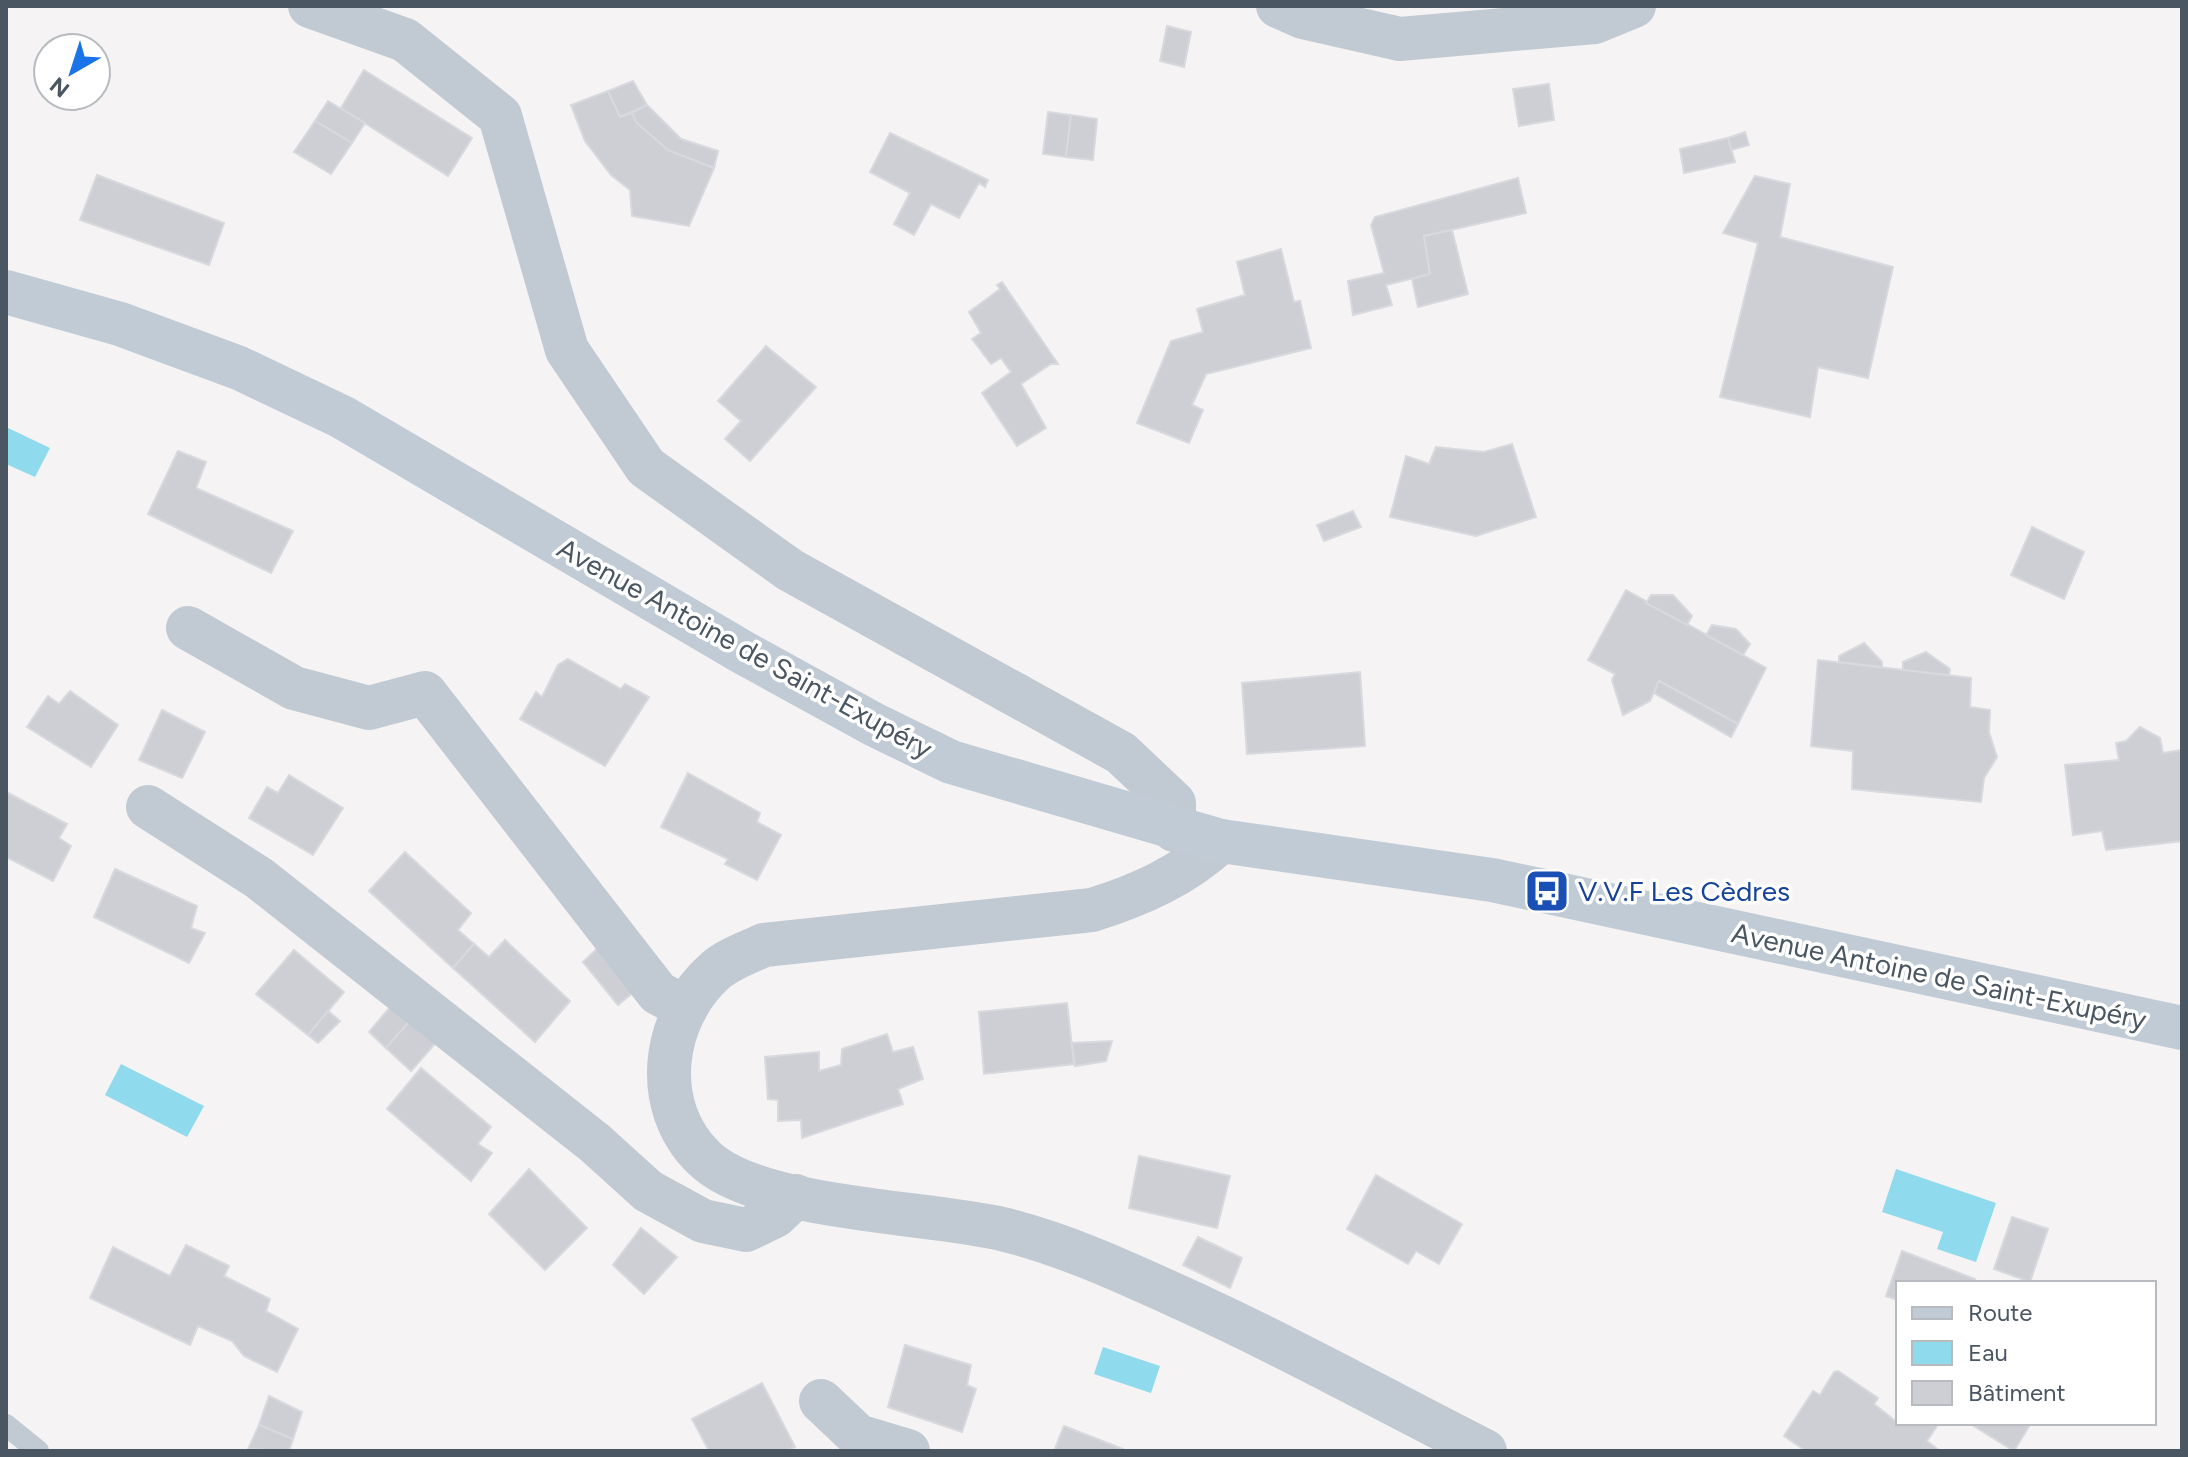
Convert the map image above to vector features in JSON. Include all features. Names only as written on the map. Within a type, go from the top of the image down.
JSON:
[{"type":"main road","name":"Avenue Antoine de Saint-Exupéry","points":[[6,292],[120,324],[209,357],[342,417],[757,660],[875,725],[951,762],[1174,830],[1221,841],[1492,880],[2182,1028]]},
{"type":"street","points":[[310,6],[405,40],[500,116],[567,350],[646,467],[790,570],[1121,753],[1174,803],[1174,830]]},
{"type":"street","points":[[1278,6],[1303,17],[1400,39],[1595,22],[1634,6]]},
{"type":"street","points":[[188,628],[294,688],[369,708],[425,693],[658,993],[686,1008]]},
{"type":"street","points":[[148,807],[259,878],[595,1143],[648,1191],[703,1221],[746,1230],[775,1216],[796,1196]]},
{"type":"street","points":[[1221,841],[1197,863],[1136,896],[1092,910],[764,945],[718,969],[678,1021],[669,1055],[669,1095],[685,1132],[704,1158],[731,1177],[796,1196],[999,1228],[1098,1260],[1240,1325],[1485,1451]]},
{"type":"street","points":[[821,1401],[858,1436],[908,1451]]},
{"type":"lane","points":[[6,1425],[38,1451]]},
{"type":"water","points":[[6,427],[50,448],[35,477],[6,464]]},
{"type":"water","points":[[121,1064],[204,1106],[187,1137],[105,1095]]},
{"type":"water","points":[[1896,1169],[1996,1203],[1976,1262],[1937,1249],[1943,1232],[1882,1212]]},
{"type":"water","points":[[1103,1347],[1160,1366],[1151,1393],[1094,1374]]},
{"type":"building","points":[[1167,26],[1191,32],[1184,67],[1160,61]]},
{"type":"building","points":[[364,70],[472,138],[448,176],[341,108]]},
{"type":"building","points":[[633,81],[647,105],[620,117],[608,91]]},
{"type":"building","points":[[1549,84],[1554,120],[1519,126],[1513,89]]},
{"type":"building","points":[[608,91],[620,117],[632,113],[637,123],[668,150],[714,168],[689,226],[632,216],[630,190],[611,175],[585,141],[571,105]]},
{"type":"building","points":[[328,101],[365,123],[352,143],[315,121]]},
{"type":"building","points":[[647,105],[681,139],[718,151],[714,168],[668,150],[637,123],[632,113]]},
{"type":"building","points":[[1048,112],[1071,115],[1066,157],[1043,154]]},
{"type":"building","points":[[1071,115],[1097,119],[1093,160],[1066,157]]},
{"type":"building","points":[[315,121],[352,143],[331,174],[294,152]]},
{"type":"building","points":[[1745,132],[1749,145],[1731,150],[1728,138]]},
{"type":"building","points":[[890,133],[988,180],[985,187],[979,183],[959,218],[931,204],[914,235],[894,224],[910,193],[870,172]]},
{"type":"building","points":[[1728,138],[1735,162],[1684,173],[1680,149]]},
{"type":"building","points":[[97,175],[224,223],[209,265],[80,220]]},
{"type":"building","points":[[1755,176],[1790,184],[1780,237],[1893,267],[1868,378],[1818,367],[1810,417],[1720,397],[1758,243],[1723,233]]},
{"type":"building","points":[[1518,178],[1526,213],[1424,236],[1430,274],[1386,285],[1392,305],[1353,315],[1348,281],[1384,273],[1371,225],[1375,217]]},
{"type":"building","points":[[1452,230],[1468,294],[1418,307],[1412,279],[1430,274],[1424,236]]},
{"type":"building","points":[[1281,249],[1294,302],[1300,301],[1311,348],[1206,374],[1192,405],[1203,410],[1189,443],[1137,423],[1171,341],[1203,332],[1197,309],[1245,295],[1237,262]]},
{"type":"building","points":[[1002,282],[1058,364],[1051,364],[1021,384],[1046,428],[1017,446],[982,393],[1011,372],[1001,358],[991,364],[972,339],[981,333],[969,312],[1000,289],[997,285]]},
{"type":"building","points":[[766,346],[816,387],[750,461],[725,439],[741,421],[718,401]]},
{"type":"building","points":[[1512,444],[1536,517],[1476,536],[1390,517],[1406,456],[1429,464],[1436,447],[1484,452]]},
{"type":"building","points":[[178,451],[206,462],[196,488],[293,531],[271,573],[148,514]]},
{"type":"building","points":[[1353,511],[1361,527],[1324,541],[1317,525]]},
{"type":"building","points":[[2032,527],[2084,552],[2064,599],[2011,575]]},
{"type":"building","points":[[1626,590],[1766,668],[1738,724],[1659,681],[1650,701],[1623,715],[1612,680],[1615,674],[1588,660]]},
{"type":"building","points":[[1651,595],[1673,595],[1692,616],[1687,625],[1646,603]]},
{"type":"building","points":[[1712,625],[1736,629],[1750,644],[1743,655],[1706,635]]},
{"type":"building","points":[[1864,643],[1882,662],[1882,667],[1839,662],[1839,656]]},
{"type":"building","points":[[1926,652],[1950,669],[1949,675],[1903,670],[1903,662]]},
{"type":"building","points":[[568,659],[621,689],[625,684],[649,697],[605,766],[520,719],[536,692],[542,697],[558,665]]},
{"type":"building","points":[[1818,660],[1971,678],[1970,707],[1990,710],[1989,732],[1997,757],[1984,778],[1981,802],[1852,789],[1853,751],[1811,746]]},
{"type":"building","points":[[1360,672],[1365,746],[1247,754],[1242,683]]},
{"type":"building","points":[[1659,681],[1738,724],[1731,737],[1654,693]]},
{"type":"building","points":[[70,691],[118,725],[91,767],[27,727],[48,696],[59,704]]},
{"type":"building","points":[[162,710],[205,732],[182,778],[139,760]]},
{"type":"building","points":[[2140,727],[2160,738],[2163,753],[2182,750],[2182,841],[2106,850],[2102,831],[2073,835],[2065,765],[2119,760],[2116,743],[2126,741]]},
{"type":"building","points":[[688,773],[760,813],[757,822],[781,835],[757,880],[725,864],[728,859],[661,827]]},
{"type":"building","points":[[289,775],[343,808],[313,855],[249,818],[267,787],[278,793]]},
{"type":"building","points":[[6,792],[67,824],[59,838],[71,846],[53,881],[6,857]]},
{"type":"building","points":[[405,852],[471,913],[458,930],[474,944],[453,968],[369,891]]},
{"type":"building","points":[[115,869],[197,906],[191,928],[205,933],[189,963],[94,917]]},
{"type":"building","points":[[505,940],[570,1001],[535,1042],[453,968],[474,944],[489,957]]},
{"type":"building","points":[[605,941],[642,985],[618,1005],[583,962]]},
{"type":"building","points":[[294,950],[344,992],[308,1035],[256,994]]},
{"type":"building","points":[[396,1000],[414,1016],[386,1048],[369,1032]]},
{"type":"building","points":[[1067,1003],[1074,1064],[984,1074],[979,1012]]},
{"type":"building","points":[[328,1011],[340,1021],[318,1043],[308,1035]]},
{"type":"building","points":[[414,1016],[440,1038],[411,1071],[386,1048]]},
{"type":"building","points":[[887,1034],[893,1052],[913,1047],[923,1079],[898,1089],[903,1104],[802,1138],[801,1120],[778,1121],[778,1100],[768,1099],[765,1057],[819,1052],[819,1071],[841,1065],[842,1049]]},
{"type":"building","points":[[1112,1041],[1106,1061],[1075,1066],[1072,1043]]},
{"type":"building","points":[[421,1068],[491,1127],[478,1144],[492,1153],[471,1181],[387,1109]]},
{"type":"building","points":[[1139,1156],[1230,1176],[1217,1228],[1129,1208]]},
{"type":"building","points":[[529,1169],[587,1228],[545,1270],[489,1214]]},
{"type":"building","points":[[1376,1175],[1462,1224],[1439,1264],[1416,1251],[1408,1264],[1347,1229]]},
{"type":"building","points":[[2012,1217],[2048,1229],[2030,1281],[1994,1269]]},
{"type":"building","points":[[641,1228],[677,1257],[644,1294],[613,1265]]},
{"type":"building","points":[[1198,1237],[1242,1258],[1230,1288],[1183,1265]]},
{"type":"building","points":[[186,1245],[229,1266],[224,1276],[270,1299],[266,1311],[298,1329],[277,1372],[244,1356],[232,1341],[198,1326],[190,1345],[90,1298],[113,1247],[170,1276]]},
{"type":"building","points":[[1902,1251],[1975,1279],[1896,1281],[1896,1299],[1886,1296]]},
{"type":"building","points":[[905,1345],[971,1365],[967,1385],[976,1389],[962,1432],[888,1407]]},
{"type":"building","points":[[1838,1371],[1878,1398],[1874,1404],[1896,1421],[1896,1425],[1938,1425],[1927,1441],[1940,1451],[1806,1451],[1784,1436],[1813,1391],[1820,1395],[1834,1372]]},
{"type":"building","points":[[762,1383],[795,1447],[786,1451],[709,1451],[692,1419]]},
{"type":"building","points":[[269,1396],[302,1412],[293,1439],[259,1425]]},
{"type":"building","points":[[259,1425],[293,1439],[289,1451],[248,1449]]},
{"type":"building","points":[[1972,1425],[2030,1425],[2014,1451]]},
{"type":"building","points":[[1064,1426],[1123,1449],[1054,1451]]},
{"type":"place","name":"V.V.F Les Cèdres","points":[[1547,891]]}]
